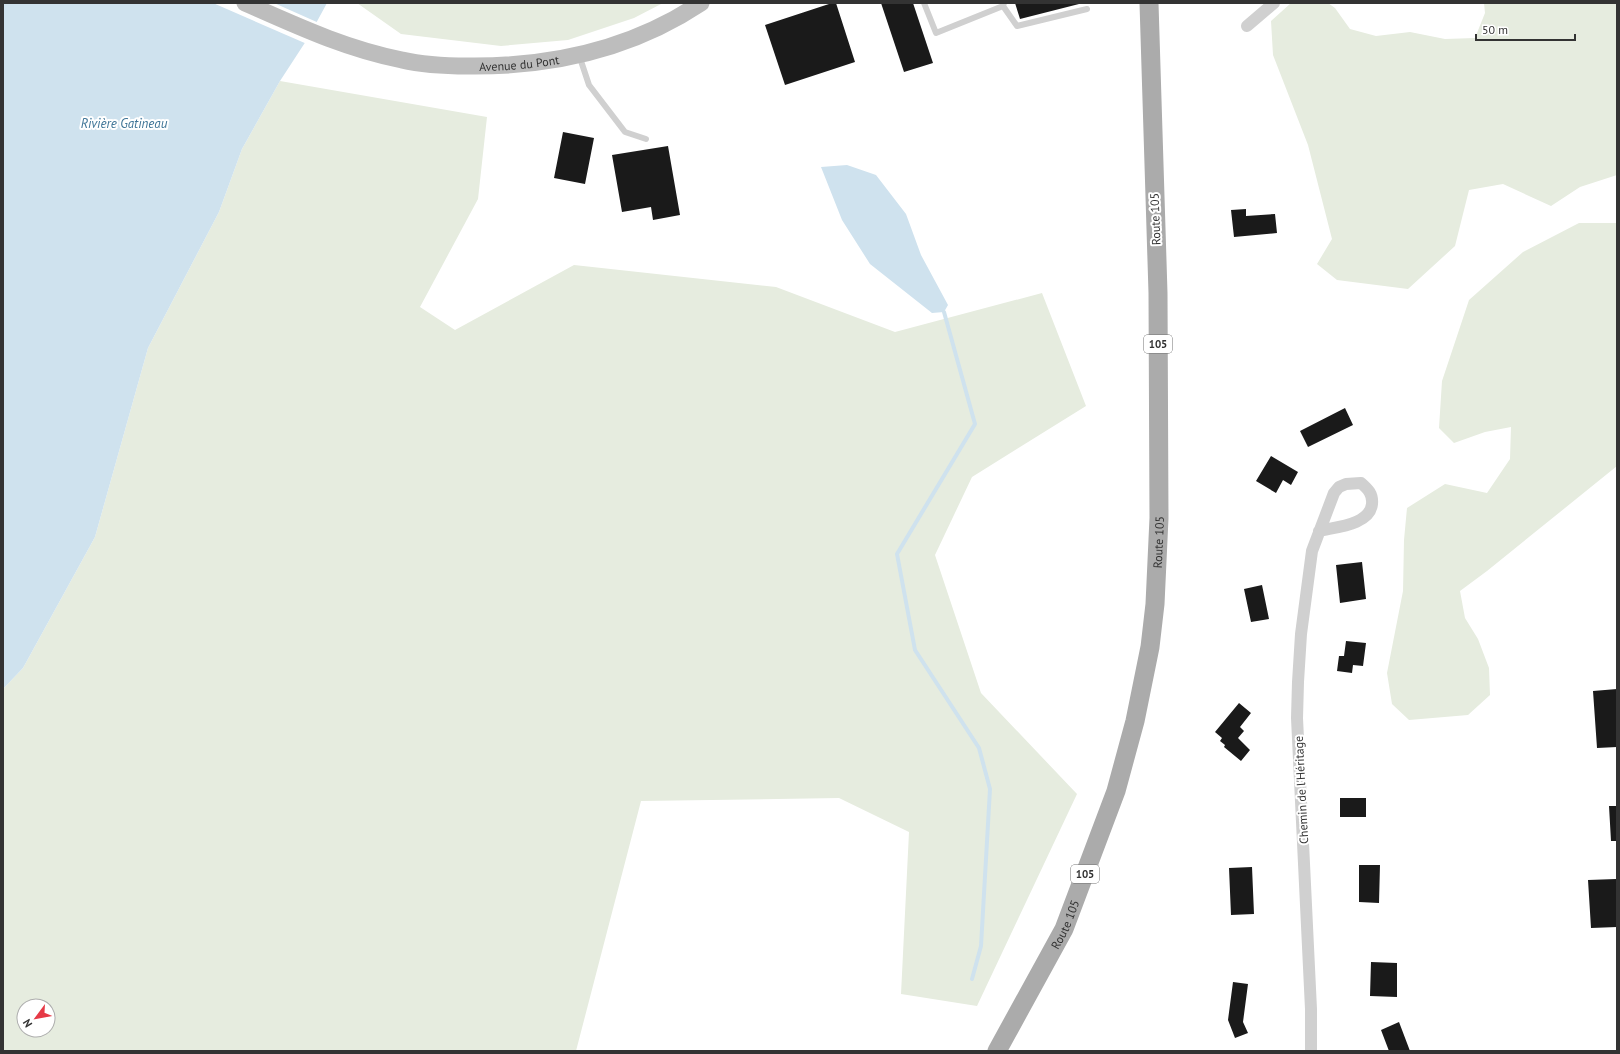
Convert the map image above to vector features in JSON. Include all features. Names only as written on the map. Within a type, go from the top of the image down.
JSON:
[{"type":"main road","name":"Avenue du Pont","points":[[245,3],[328,39],[401,60],[424,64],[489,66],[528,64],[601,50],[638,37],[667,24],[701,3]]},
{"type":"main road","name":"Route 105","points":[[997,1051],[1064,929],[1116,791],[1135,721],[1150,647],[1155,604],[1159,518],[1158,293],[1149,3]]},
{"type":"street","points":[[1247,26],[1274,3]]},
{"type":"street","name":"Chemin de l'Héritage","points":[[1310,1051],[1311,1009],[1297,718],[1301,634],[1306,587],[1312,551],[1319,531],[1330,500],[1339,487],[1354,483],[1361,483],[1366,487],[1370,493],[1372,507],[1364,517],[1355,522],[1319,531]]},
{"type":"lane","points":[[924,3],[936,33],[1004,5],[1017,26],[1087,9]]},
{"type":"lane","points":[[579,55],[589,85],[625,132],[646,139]]},
{"type":"shaded area","points":[[357,3],[663,3],[634,18],[568,40],[501,46],[401,34]]},
{"type":"shaded area","points":[[1291,3],[1328,3],[1335,8],[1350,29],[1376,36],[1410,32],[1445,39],[1475,38],[1485,13],[1484,3],[1617,3],[1617,175],[1580,187],[1551,206],[1503,184],[1469,190],[1455,246],[1408,289],[1337,280],[1317,264],[1332,239],[1308,145],[1273,55],[1271,21]]},
{"type":"shaded area","points":[[280,81],[487,117],[478,199],[420,307],[455,330],[574,265],[776,287],[895,332],[1042,293],[1086,406],[972,477],[935,555],[981,693],[1077,794],[977,1006],[901,994],[909,832],[839,798],[641,801],[576,1051],[3,1051],[3,689],[23,668],[95,537],[148,348],[219,212],[242,149]]},
{"type":"shaded area","points":[[1579,223],[1617,223],[1617,466],[1460,591],[1465,618],[1478,639],[1489,668],[1490,695],[1468,715],[1409,720],[1392,704],[1387,673],[1403,591],[1404,540],[1407,508],[1445,484],[1487,493],[1510,459],[1511,427],[1485,432],[1454,443],[1439,428],[1442,381],[1469,300],[1523,252]]},
{"type":"water","name":"Rivière Gatineau","points":[[3,3],[327,3],[308,38],[280,81],[242,149],[219,212],[148,348],[95,537],[23,668],[3,689]]},
{"type":"water","points":[[847,165],[876,175],[906,214],[921,255],[948,305],[944,312],[932,313],[870,264],[842,220],[821,167]]},
{"type":"pier","points":[[213,3],[274,3],[319,23],[307,44]]},
{"type":"building","points":[[836,3],[855,62],[785,85],[765,25]]},
{"type":"building","points":[[881,3],[913,3],[933,63],[904,72]]},
{"type":"building","points":[[1015,3],[1079,3],[1079,4],[1020,19]]},
{"type":"building","points":[[563,132],[594,138],[585,184],[554,178]]},
{"type":"building","points":[[668,146],[680,215],[653,220],[651,207],[622,212],[612,155]]},
{"type":"building","points":[[1246,209],[1246,216],[1275,214],[1277,233],[1234,237],[1231,210]]},
{"type":"building","points":[[1345,408],[1353,425],[1308,447],[1300,431]]},
{"type":"building","points":[[1271,456],[1298,472],[1291,485],[1283,480],[1276,493],[1256,481]]},
{"type":"building","points":[[1362,562],[1366,599],[1340,603],[1336,565]]},
{"type":"building","points":[[1262,585],[1269,619],[1251,622],[1244,589]]},
{"type":"building","points":[[1346,641],[1366,643],[1363,666],[1353,665],[1352,673],[1337,671],[1339,656],[1344,656]]},
{"type":"building","points":[[1617,689],[1617,747],[1597,748],[1593,691]]},
{"type":"building","points":[[1239,703],[1251,713],[1240,727],[1244,731],[1238,738],[1250,750],[1241,761],[1224,747],[1225,745],[1220,741],[1222,738],[1215,732]]},
{"type":"building","points":[[1340,798],[1366,798],[1366,817],[1340,817]]},
{"type":"building","points":[[1609,806],[1617,806],[1617,841],[1611,841]]},
{"type":"building","points":[[1359,865],[1380,865],[1379,903],[1359,902]]},
{"type":"building","points":[[1252,867],[1254,914],[1231,915],[1229,868]]},
{"type":"building","points":[[1616,879],[1617,927],[1591,928],[1588,880]]},
{"type":"building","points":[[1371,962],[1397,963],[1397,997],[1370,996]]},
{"type":"building","points":[[1233,982],[1248,984],[1243,1022],[1248,1033],[1235,1038],[1228,1020]]},
{"type":"building","points":[[1399,1022],[1410,1051],[1389,1051],[1381,1030]]},
{"type":"waterway","points":[[944,312],[975,424],[897,554],[915,650],[979,748],[990,789],[981,946],[972,979]]}]
